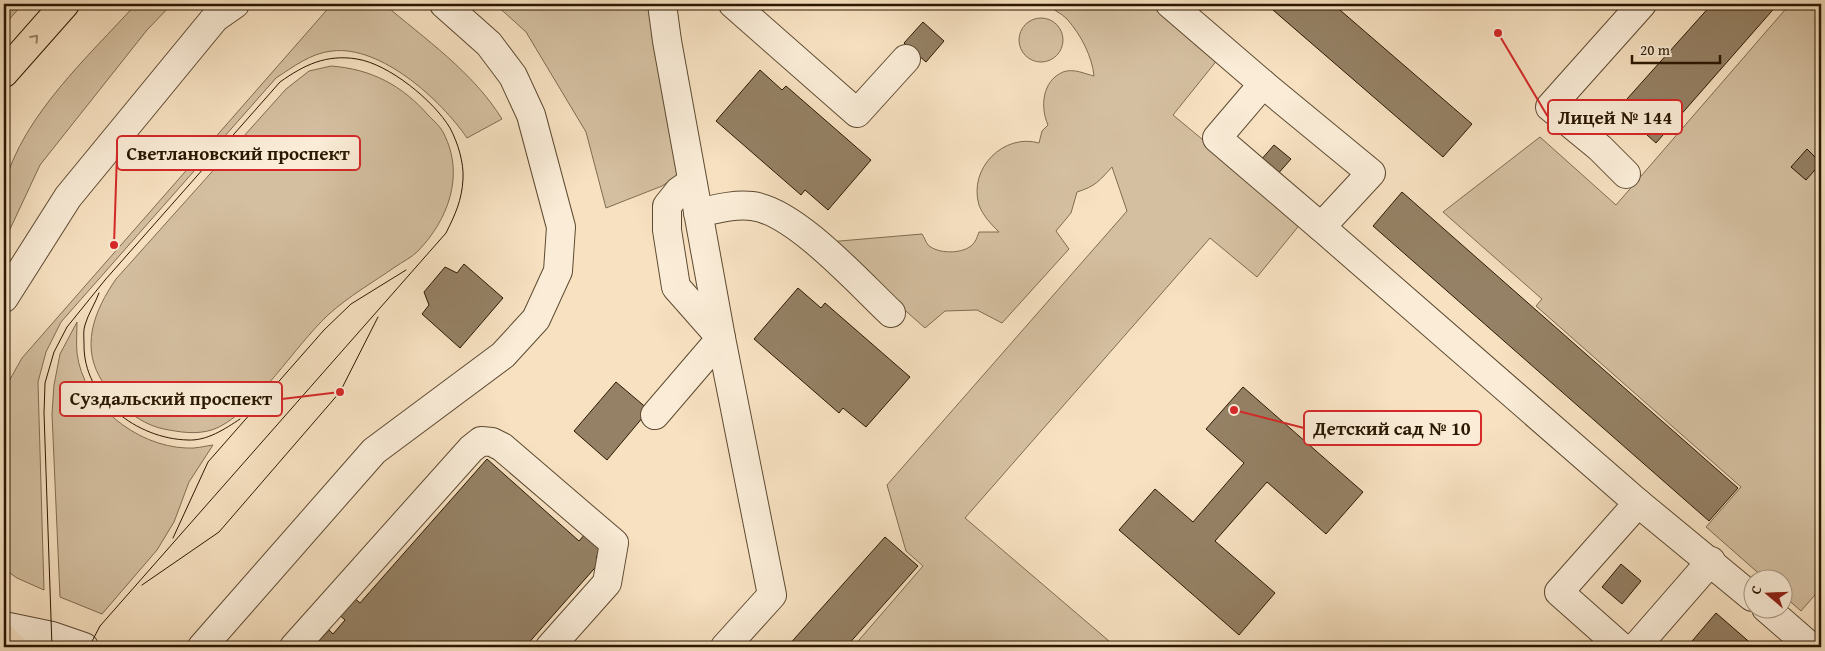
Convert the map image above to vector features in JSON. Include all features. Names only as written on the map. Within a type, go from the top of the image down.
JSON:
[{"type":"main road","points":[[4,73],[65,4]]},
{"type":"main road","points":[[4,639],[12,647]]},
{"type":"street","points":[[4,298],[68,197],[215,18],[235,4]]},
{"type":"street","points":[[202,647],[374,451],[503,355],[536,319],[558,271],[560,227],[531,115],[513,76],[489,44],[444,4]]},
{"type":"street","points":[[733,4],[857,113],[880,85],[906,59]]},
{"type":"street","points":[[1170,4],[1371,173],[1321,227]]},
{"type":"street","points":[[1626,174],[1600,148],[1550,107],[1642,4]]},
{"type":"street","points":[[664,5],[692,182],[772,595],[725,647]]},
{"type":"street","points":[[1263,84],[1216,138],[1638,503],[1742,588]]},
{"type":"street","points":[[692,182],[679,191],[668,206],[667,230],[676,287],[721,338]]},
{"type":"street","points":[[698,213],[731,206],[753,206],[777,215],[798,228],[891,313]]},
{"type":"street","points":[[655,415],[721,338]]},
{"type":"street","points":[[294,647],[471,449],[481,441],[492,442],[502,447],[614,543],[607,583],[565,616],[550,647]]},
{"type":"street","points":[[1621,647],[1559,592],[1638,503]]},
{"type":"street","points":[[1636,647],[1711,561]]},
{"type":"street","points":[[1778,618],[1811,647]]},
{"type":"street","points":[[4,626],[52,636],[84,647]]},
{"type":"shaded area","points":[[4,4],[23,4],[4,25]]},
{"type":"shaded area","points":[[136,4],[172,4],[147,30],[40,165],[4,242],[2,205],[4,185],[13,159],[26,134],[78,66]]},
{"type":"shaded area","points":[[332,4],[384,4],[463,71],[502,119],[467,138],[442,108],[408,78],[370,57],[351,51],[324,52],[303,61],[276,78],[61,322],[46,352],[38,382],[44,590],[17,578],[4,569],[4,390],[22,358]]},
{"type":"shaded area","points":[[495,4],[656,4],[680,174],[662,186],[606,208],[586,132],[526,32]]},
{"type":"shaded area","points":[[1044,4],[1151,4],[1218,59],[1173,115],[1302,222],[1257,277],[1210,238],[965,518],[1116,647],[853,647],[923,566],[906,551],[887,485],[1127,211],[1112,167],[1089,188],[1077,192],[1071,213],[1056,231],[1069,249],[1002,323],[977,310],[945,311],[925,328],[828,242],[922,234],[928,245],[932,248],[956,252],[971,246],[979,232],[999,232],[990,223],[979,205],[977,191],[979,178],[984,166],[1002,148],[1013,143],[1026,141],[1039,143],[1042,131],[1048,125],[1044,110],[1045,95],[1047,88],[1056,76],[1063,72],[1071,71],[1094,76],[1088,53],[1077,32],[1065,17]]},
{"type":"shaded area","points":[[1790,4],[1821,4],[1821,588],[1801,611],[1792,603],[1792,568],[1753,568],[1706,527],[1741,487],[1536,306],[1542,299],[1443,212],[1540,137],[1616,205]]},
{"type":"shaded area","points":[[1037,18],[1045,18],[1057,24],[1063,40],[1057,56],[1045,62],[1037,62],[1025,56],[1019,44],[1019,36],[1025,24]]},
{"type":"shaded area","points":[[331,66],[359,71],[385,80],[419,105],[441,129],[450,150],[453,165],[453,181],[445,211],[438,225],[429,239],[415,253],[352,296],[328,315],[261,391],[233,418],[213,430],[194,433],[159,428],[149,424],[132,414],[117,400],[96,370],[92,357],[91,343],[92,330],[101,304],[116,279],[286,89],[309,71]]},
{"type":"shaded area","points":[[77,322],[77,353],[81,372],[101,405],[115,419],[131,431],[167,445],[196,448],[213,445],[189,482],[174,522],[157,550],[102,614],[60,597],[52,414],[54,385],[60,354]]},
{"type":"building","points":[[1266,4],[1333,4],[1472,124],[1443,157]]},
{"type":"building","points":[[1712,4],[1778,4],[1656,143],[1618,109]]},
{"type":"building","points":[[923,22],[944,41],[926,62],[904,43]]},
{"type":"building","points":[[760,70],[782,90],[786,86],[871,160],[828,210],[805,190],[801,195],[716,121]]},
{"type":"building","points":[[1274,145],[1291,159],[1276,176],[1260,161]]},
{"type":"building","points":[[1807,149],[1821,163],[1806,180],[1791,167]]},
{"type":"building","points":[[1402,192],[1738,488],[1709,521],[1373,226]]},
{"type":"building","points":[[464,264],[503,298],[460,348],[422,314],[429,305],[424,292],[445,267],[457,273]]},
{"type":"building","points":[[798,288],[821,308],[825,303],[910,377],[866,427],[843,408],[839,413],[754,339]]},
{"type":"building","points":[[616,382],[649,410],[607,460],[574,431]]},
{"type":"building","points":[[1243,387],[1363,492],[1326,534],[1267,482],[1215,541],[1275,593],[1239,635],[1119,530],[1155,489],[1193,522],[1244,463],[1206,429]]},
{"type":"building","points":[[487,459],[579,541],[586,533],[604,548],[596,557],[601,561],[525,647],[313,647],[329,630],[333,634],[345,620],[336,612],[351,595],[360,603]]},
{"type":"building","points":[[885,537],[918,566],[846,647],[787,647]]},
{"type":"building","points":[[1621,564],[1641,581],[1622,604],[1602,587]]},
{"type":"building","points":[[1716,613],[1754,646],[1687,647]]},
{"type":"tram line","points":[[52,647],[44,413],[45,383],[54,352],[67,327],[105,280],[280,82],[316,62],[335,58],[357,59],[383,68],[422,96],[443,117],[456,140],[463,166],[462,187],[458,207],[446,233],[100,626],[89,647]]},
{"type":"tram line","points":[[173,538],[208,462],[324,330],[351,304],[406,270]]},
{"type":"tram line","points":[[99,293],[84,327],[86,364],[93,382],[103,398],[116,412],[150,432],[169,438],[188,440],[202,439],[240,419]]},
{"type":"tram line","points":[[142,585],[219,532],[340,392],[378,317]]},
{"type":"place","name":"Лицей № 144","points":[[1498,33]]},
{"type":"place","name":"Светлановский проспект","points":[[114,245]]},
{"type":"place","name":"Суздальский проспект","points":[[340,392]]},
{"type":"place","name":"Детский сад № 10","points":[[1234,410]]}]
